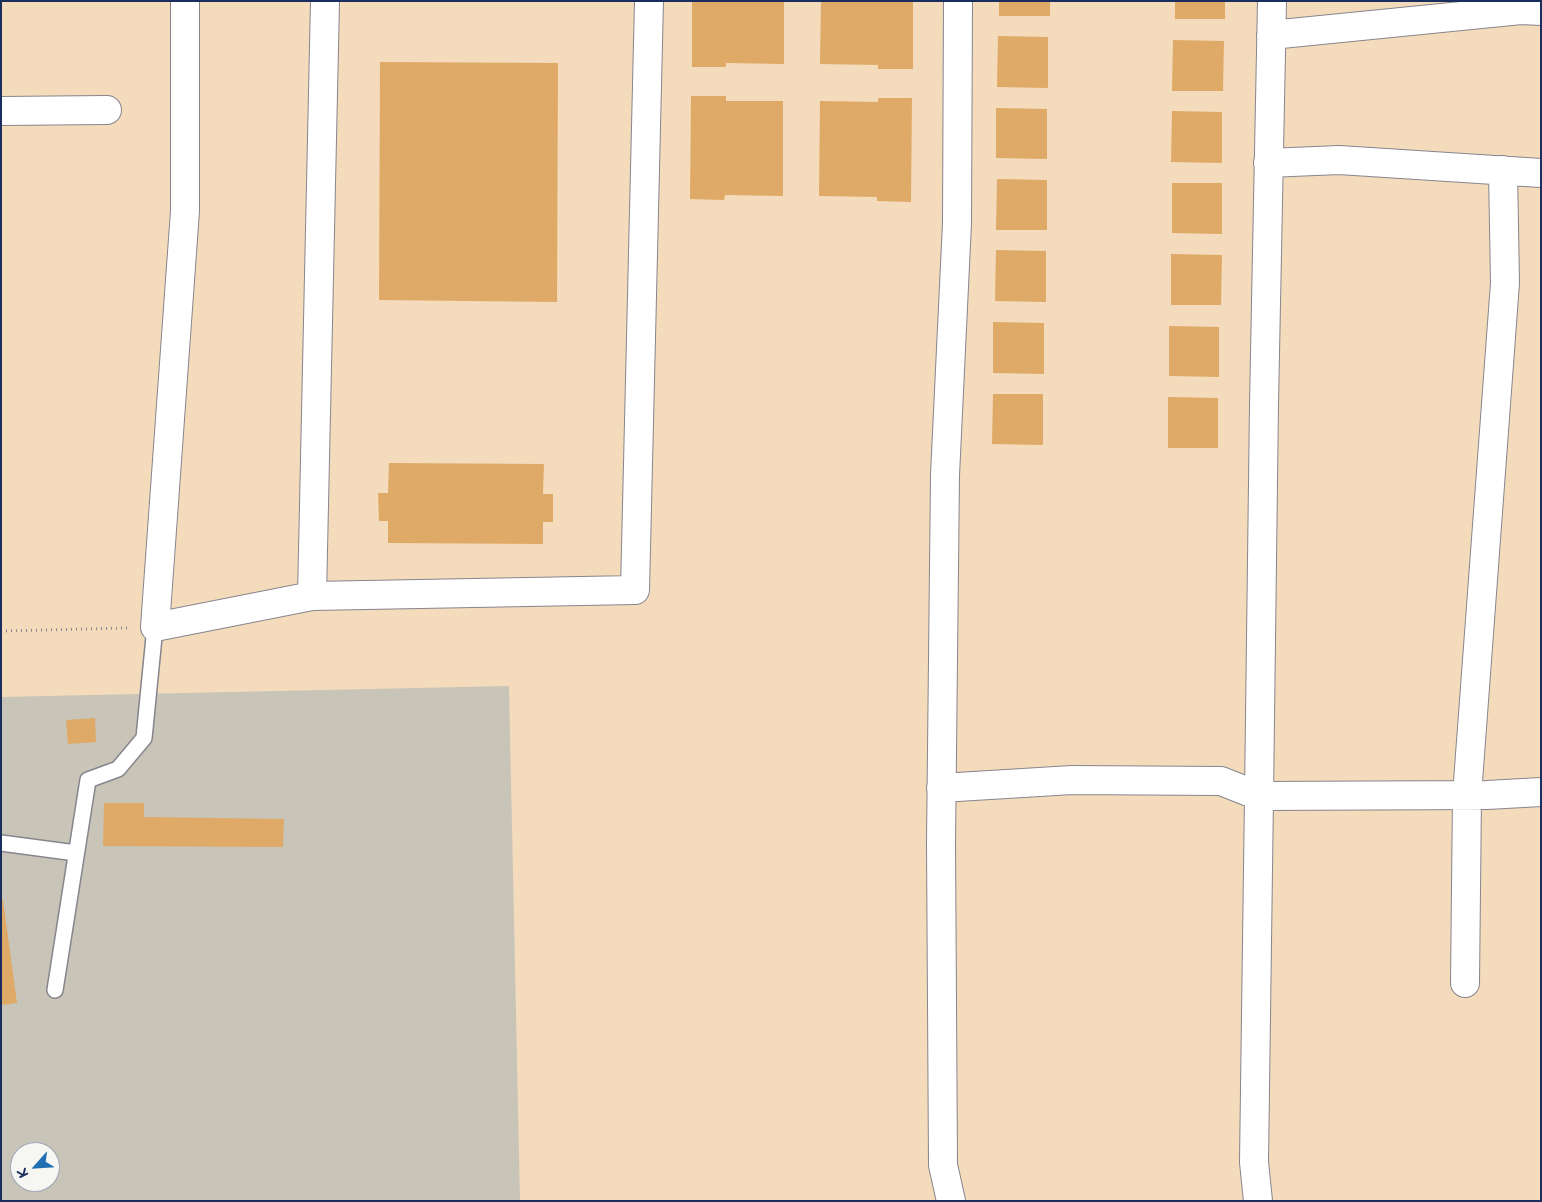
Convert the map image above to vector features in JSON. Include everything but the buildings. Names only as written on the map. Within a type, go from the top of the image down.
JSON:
[{"type":"street","points":[[184,1],[185,211],[155,627],[312,596],[635,590],[649,1]]},
{"type":"street","points":[[312,596],[324,1]]},
{"type":"street","points":[[951,1201],[944,1165],[941,788],[945,475],[957,223],[958,1]]},
{"type":"street","points":[[1258,1201],[1254,1162],[1264,404],[1272,1]]},
{"type":"street","points":[[1271,35],[1521,10],[1541,12]]},
{"type":"street","points":[[1,111],[107,110]]},
{"type":"street","points":[[1268,163],[1339,160],[1541,173]]},
{"type":"street","points":[[1465,983],[1467,795],[1505,283],[1502,170]]},
{"type":"street","points":[[941,788],[1072,780],[1220,781],[1259,796],[1467,795],[1541,792]]},
{"type":"lane","points":[[55,990],[88,780],[118,768],[144,738],[155,627]]},
{"type":"lane","points":[[1,844],[76,853]]},
{"type":"path","points":[[1,631],[155,627]]},
{"type":"shaded area","points":[[509,686],[520,1201],[1,1201],[1,697]]}]
